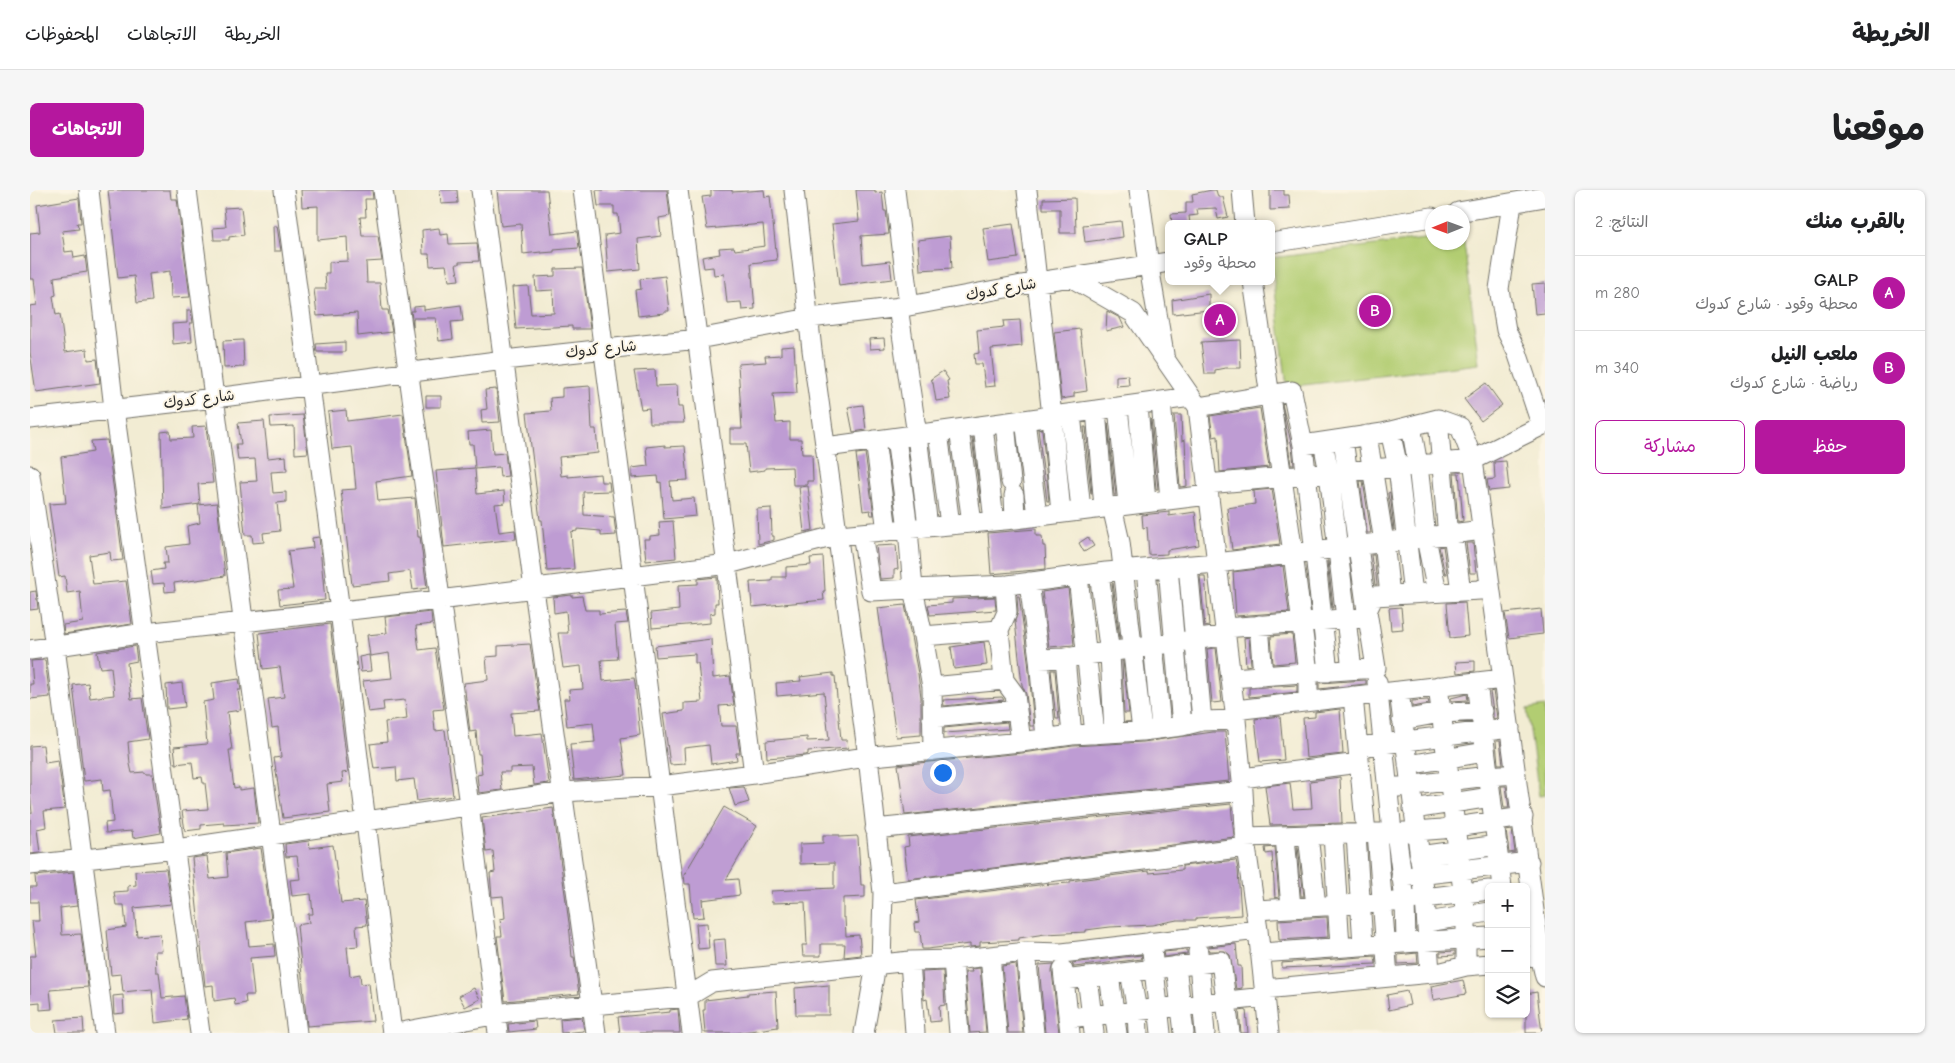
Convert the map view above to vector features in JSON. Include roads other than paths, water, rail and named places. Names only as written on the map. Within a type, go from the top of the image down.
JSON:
[{"type":"street","points":[[89,190],[114,409],[200,1033]]},
{"type":"street","points":[[187,190],[298,1033]]},
{"type":"street","points":[[284,190],[367,820],[392,1033]]},
{"type":"street","points":[[383,190],[469,805],[497,1024]]},
{"type":"street","points":[[481,190],[596,1033]]},
{"type":"street","points":[[583,190],[605,348],[632,577],[692,1033]]},
{"type":"street","points":[[678,190],[754,774]]},
{"type":"street","points":[[794,190],[810,318],[812,350],[868,757],[883,894],[879,965],[864,1033]]},
{"type":"street","points":[[896,190],[904,307],[928,527]]},
{"type":"street","points":[[1027,190],[1038,282],[1081,510]]},
{"type":"street","points":[[1140,190],[1149,266],[1164,359]]},
{"type":"street","points":[[1242,190],[1245,220]]},
{"type":"street","points":[[1470,207],[1491,198],[1512,204],[1545,197]]},
{"type":"street","points":[[30,650],[145,633],[534,589],[728,564],[838,535],[1015,519],[1170,499],[1207,490],[1283,478],[1473,460],[1545,423],[1538,415],[1517,352],[1506,330],[1499,289],[1512,204]]},
{"type":"street","points":[[1275,242],[1425,218]]},
{"type":"street","name":"شارع كدوك","points":[[30,419],[215,398],[504,360],[698,339],[810,318],[904,307],[1038,282],[1165,263]]},
{"type":"street","points":[[1072,278],[1132,313],[1195,402],[1231,678],[1243,784],[1246,842],[1269,1033]]},
{"type":"street","points":[[1253,285],[1283,478],[1308,673],[1308,702]]},
{"type":"street","points":[[826,447],[1118,407],[1161,402],[1195,402],[1292,391],[1303,445],[1328,672]]},
{"type":"street","points":[[1161,402],[1170,499]]},
{"type":"street","points":[[1122,505],[1138,405]]},
{"type":"street","points":[[1118,407],[1122,505],[1120,542],[1132,648],[1151,729]]},
{"type":"street","points":[[1096,410],[1122,505]]},
{"type":"street","points":[[1061,513],[1062,415]]},
{"type":"street","points":[[1303,445],[1390,431],[1438,419],[1460,427],[1473,460],[1529,862],[1526,883]]},
{"type":"street","points":[[1438,419],[1447,526],[1453,534],[1461,591]]},
{"type":"street","points":[[1025,420],[1037,516]]},
{"type":"street","points":[[1005,423],[1015,519]]},
{"type":"street","points":[[984,426],[994,521]]},
{"type":"street","points":[[1411,426],[1418,465],[1417,539],[1413,594]]},
{"type":"street","points":[[959,429],[972,523]]},
{"type":"street","points":[[1390,431],[1417,539],[1437,592]]},
{"type":"street","points":[[938,432],[950,525]]},
{"type":"street","points":[[1367,435],[1384,542],[1390,595]]},
{"type":"street","points":[[896,438],[908,529],[913,589],[932,687],[933,751]]},
{"type":"street","points":[[1343,439],[1339,472],[1337,548],[1352,670]]},
{"type":"street","points":[[875,440],[888,530]]},
{"type":"street","points":[[1322,442],[1339,472],[1358,545],[1376,668],[1387,788],[1360,904],[1363,945]]},
{"type":"street","points":[[30,475],[55,647],[105,1033]]},
{"type":"street","points":[[862,533],[871,591],[1005,585],[1099,573],[1217,563],[1482,530]]},
{"type":"street","points":[[1188,565],[1202,721]]},
{"type":"street","points":[[1168,567],[1182,726]]},
{"type":"street","points":[[1146,569],[1153,646],[1151,729]]},
{"type":"street","points":[[1099,573],[1110,652],[1114,732]]},
{"type":"street","points":[[1078,576],[1095,734]]},
{"type":"street","points":[[1029,582],[1039,659],[1046,738]]},
{"type":"street","points":[[1005,585],[1007,612],[999,630],[1004,680],[1015,695],[1021,742]]},
{"type":"street","points":[[1368,614],[1374,596],[1480,590],[1490,585]]},
{"type":"street","points":[[1225,628],[1347,619],[1368,614]]},
{"type":"street","points":[[1259,625],[1263,676]]},
{"type":"street","points":[[1039,659],[1065,658],[1221,636],[1225,628]]},
{"type":"street","points":[[923,636],[999,630]]},
{"type":"street","points":[[1065,658],[1072,735]]},
{"type":"street","points":[[1231,678],[1376,668]]},
{"type":"street","points":[[30,865],[176,849],[271,836],[367,820],[563,792],[660,786],[868,757],[1072,735],[1182,726],[1308,702],[1503,679]]},
{"type":"street","points":[[932,687],[1004,680]]},
{"type":"street","points":[[1477,682],[1482,711],[1484,752],[1502,883]]},
{"type":"street","points":[[1438,686],[1464,893],[1467,937],[1466,966]]},
{"type":"street","points":[[1399,691],[1425,898],[1430,973]]},
{"type":"street","points":[[1352,696],[1358,755],[1377,833],[1388,977]]},
{"type":"street","points":[[932,718],[1017,710]]},
{"type":"street","points":[[1402,720],[1441,713],[1482,711]]},
{"type":"street","points":[[875,829],[1243,784],[1358,755],[1382,744],[1510,728]]},
{"type":"street","points":[[1408,765],[1484,752]]},
{"type":"street","points":[[1387,788],[1516,774]]},
{"type":"street","points":[[1413,809],[1490,796]]},
{"type":"street","points":[[883,894],[1285,836],[1416,831],[1523,817]]},
{"type":"street","points":[[1377,833],[1401,877],[1405,900],[1406,943]]},
{"type":"street","points":[[1333,834],[1339,904],[1340,947]]},
{"type":"street","points":[[1308,835],[1316,906]]},
{"type":"street","points":[[1285,836],[1291,908]]},
{"type":"street","points":[[1420,856],[1498,845]]},
{"type":"street","points":[[1401,877],[1529,862]]},
{"type":"street","points":[[1255,910],[1360,904],[1485,890]]},
{"type":"street","points":[[1530,899],[1541,929],[1533,956],[1545,977]]},
{"type":"street","points":[[1427,922],[1485,913]]},
{"type":"street","points":[[396,1033],[497,1024],[509,1012],[687,997],[712,982],[910,961],[953,960],[1026,952],[1062,953],[1258,930]]},
{"type":"street","points":[[1198,937],[1198,964],[1205,1033]]},
{"type":"street","points":[[1260,952],[1485,937]]},
{"type":"street","points":[[1151,942],[1161,1033]]},
{"type":"street","points":[[1026,952],[1034,1033]]},
{"type":"street","points":[[1062,953],[1069,1026],[1093,1024],[1115,1013],[1226,1001],[1264,993],[1430,973],[1485,964]]},
{"type":"street","points":[[990,956],[997,1033]]},
{"type":"street","points":[[953,960],[959,1033]]},
{"type":"street","points":[[910,961],[915,1033]]},
{"type":"street","points":[[1064,980],[1221,961],[1230,1033]]},
{"type":"street","points":[[1176,966],[1184,1033]]},
{"type":"street","points":[[1130,972],[1137,1011],[1138,1033]]},
{"type":"street","points":[[1108,975],[1117,1033]]},
{"type":"street","points":[[1087,977],[1093,1024]]},
{"type":"place","name":"ملعب النيل","points":[[1375,311]]},
{"type":"place","name":"GALP","points":[[1220,320]]}]
